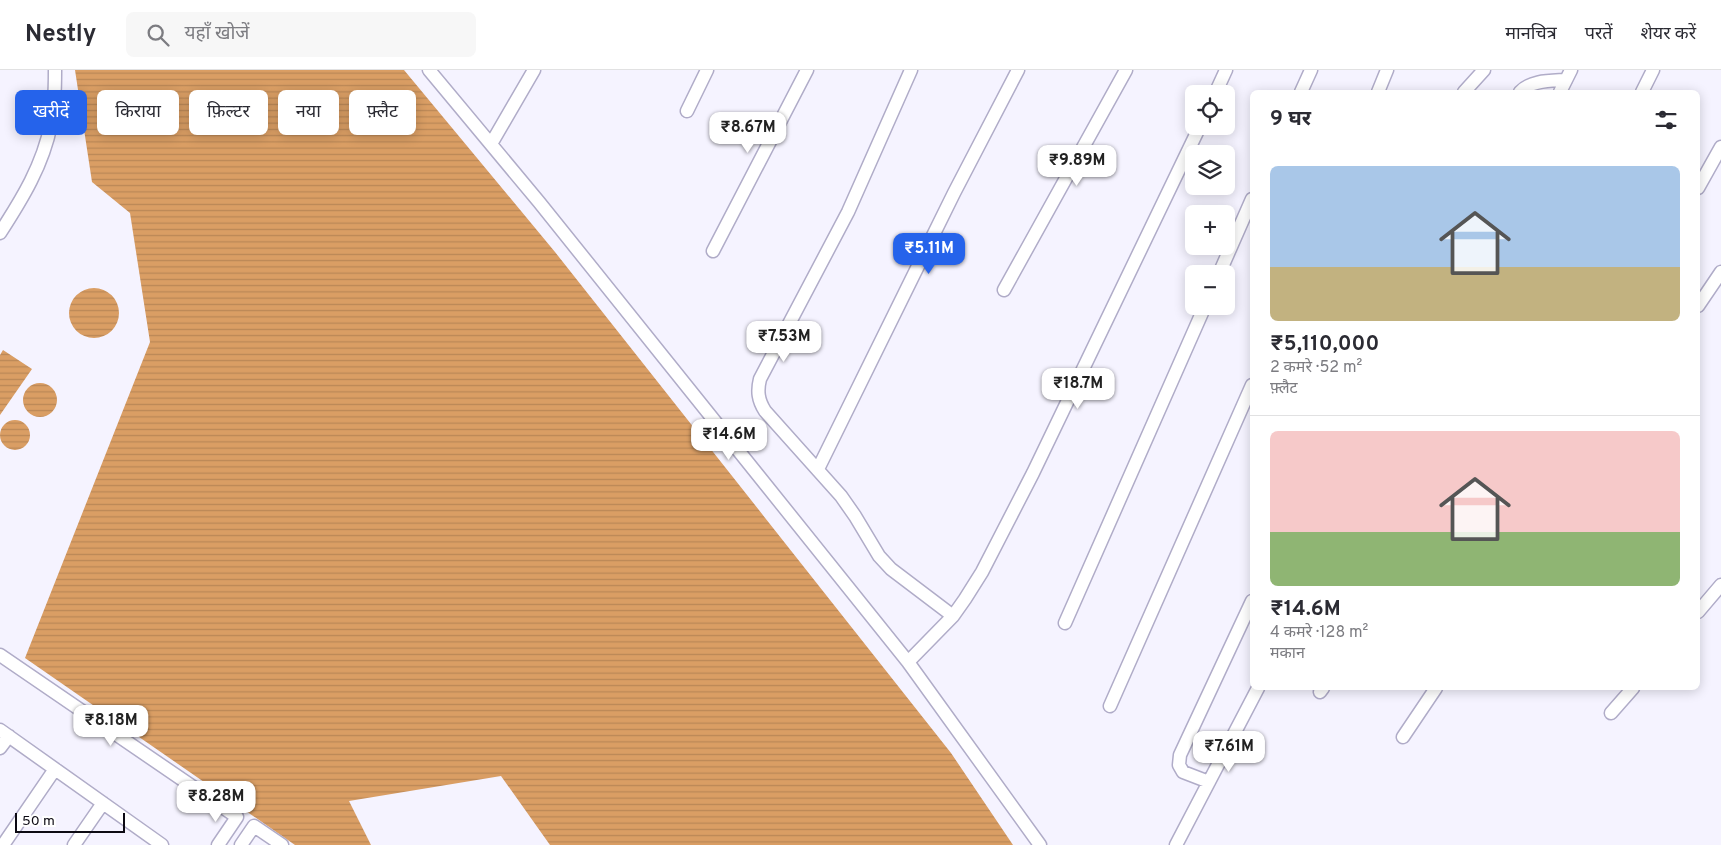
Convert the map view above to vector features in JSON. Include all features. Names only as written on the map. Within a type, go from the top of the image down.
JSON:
[{"type":"street","points":[[0,233],[31,183],[44,152],[54,106],[55,70]]},
{"type":"street","points":[[429,70],[539,202],[908,662],[1040,845]]},
{"type":"street","points":[[491,144],[534,70]]},
{"type":"street","points":[[686,111],[707,70]]},
{"type":"street","points":[[713,251],[807,70]]},
{"type":"street","points":[[911,70],[848,212],[765,369],[758,387],[760,402],[765,411],[841,496],[879,556],[891,569],[953,616]]},
{"type":"street","points":[[818,469],[954,192],[1018,70]]},
{"type":"street","points":[[1004,290],[1126,70]]},
{"type":"street","points":[[1219,85],[1226,70]]},
{"type":"street","points":[[1302,90],[1311,70]]},
{"type":"street","points":[[1379,90],[1387,70]]},
{"type":"street","points":[[1465,90],[1484,70]]},
{"type":"street","points":[[1643,90],[1653,70]]},
{"type":"street","points":[[1522,90],[1528,85],[1551,81],[1569,75]]},
{"type":"street","points":[[1561,90],[1569,75]]},
{"type":"street","points":[[908,662],[953,616],[982,572],[1033,474],[1196,135]]},
{"type":"street","points":[[1700,184],[1721,147]]},
{"type":"street","points":[[1223,265],[1250,204]]},
{"type":"street","points":[[1700,303],[1721,272]]},
{"type":"street","points":[[1065,623],[1201,315]]},
{"type":"street","points":[[1110,706],[1250,390]]},
{"type":"street","points":[[1700,610],[1721,585]]},
{"type":"street","points":[[1209,782],[1183,772],[1179,765],[1180,755],[1250,605]]},
{"type":"street","points":[[0,655],[237,817],[218,845]]},
{"type":"street","points":[[1176,845],[1257,690]]},
{"type":"street","points":[[1403,736],[1435,690]]},
{"type":"street","points":[[1611,713],[1631,690]]},
{"type":"street","points":[[0,748],[4,733],[104,803],[146,840],[162,845]]},
{"type":"street","points":[[3,845],[55,769]]},
{"type":"street","points":[[74,845],[104,803]]},
{"type":"street","points":[[241,845],[254,826],[282,845]]},
{"type":"shaded area","points":[[75,70],[404,70],[555,252],[951,753],[1013,845],[550,845],[501,776],[349,801],[371,845],[295,845],[25,658],[150,342],[130,213],[92,182],[85,135],[87,135],[87,90],[78,90]]},
{"type":"shaded area","points":[[89,288],[99,288],[112,295],[119,308],[119,318],[112,331],[99,338],[89,338],[80,334],[73,327],[69,318],[69,308],[73,299],[80,292]]},
{"type":"shaded area","points":[[3,350],[32,369],[0,415],[0,355]]},
{"type":"shaded area","points":[[40,383],[47,384],[52,388],[56,393],[56,407],[52,412],[47,416],[40,417],[33,416],[28,412],[24,407],[23,400],[24,393],[28,388],[33,384]]},
{"type":"shaded area","points":[[15,420],[21,421],[29,429],[29,441],[21,449],[15,450],[9,449],[1,441],[0,435],[1,429],[9,421]]}]
